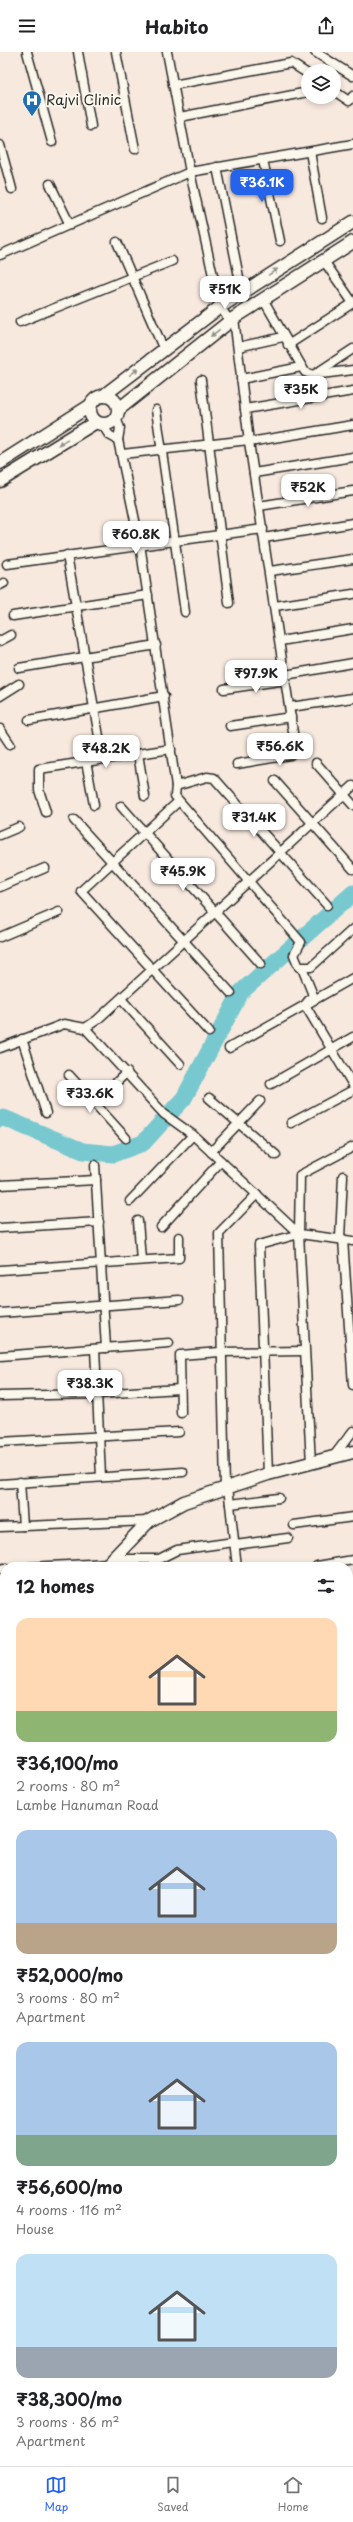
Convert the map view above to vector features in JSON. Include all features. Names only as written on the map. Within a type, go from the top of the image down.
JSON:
[{"type":"street","points":[[27,52],[52,142]]},
{"type":"street","points":[[78,52],[91,126]]},
{"type":"street","points":[[116,52],[135,149]]},
{"type":"street","points":[[167,52],[190,172],[220,307],[232,320],[238,347],[249,441],[270,571],[294,739],[292,755],[237,764]]},
{"type":"street","points":[[314,52],[353,76]]},
{"type":"street","points":[[173,85],[292,64],[301,70]]},
{"type":"street","points":[[180,117],[301,93]]},
{"type":"street","points":[[341,96],[349,101],[353,96]]},
{"type":"street","points":[[0,255],[190,172],[353,144]]},
{"type":"street","points":[[0,145],[12,189]]},
{"type":"street","points":[[310,152],[322,218]]},
{"type":"street","points":[[263,160],[280,241]]},
{"type":"street","points":[[217,167],[239,277]]},
{"type":"street","points":[[50,184],[70,225]]},
{"type":"street","points":[[0,462],[91,405],[96,399],[103,396],[220,307],[353,222]]},
{"type":"street","points":[[117,242],[130,278],[164,350]]},
{"type":"street","points":[[0,481],[99,423],[110,423],[117,414],[232,320],[263,298],[353,242]]},
{"type":"street","points":[[20,322],[172,261]]},
{"type":"street","points":[[288,345],[353,303],[324,261]]},
{"type":"street","points":[[263,298],[301,367],[308,374],[312,375],[353,370]]},
{"type":"street","points":[[238,347],[284,338]]},
{"type":"street","points":[[312,375],[353,349]]},
{"type":"street","points":[[241,379],[301,367]]},
{"type":"street","points":[[201,380],[229,602]]},
{"type":"street","points":[[245,409],[353,391]]},
{"type":"street","points":[[103,396],[115,400],[120,428],[118,440],[140,544],[164,696],[176,786],[175,796],[301,942],[294,955],[313,995],[305,1005]]},
{"type":"street","points":[[91,405],[91,416],[109,435],[118,440]]},
{"type":"street","points":[[156,410],[185,612]]},
{"type":"street","points":[[122,454],[249,441],[353,425]]},
{"type":"street","points":[[254,473],[353,457]]},
{"type":"street","points":[[259,506],[353,491]]},
{"type":"street","points":[[7,564],[140,544],[220,534],[263,534],[353,523]]},
{"type":"street","points":[[67,555],[96,708],[103,759]]},
{"type":"street","points":[[270,571],[353,559]]},
{"type":"street","points":[[275,606],[353,594]]},
{"type":"street","points":[[13,616],[148,595]]},
{"type":"street","points":[[280,641],[353,629]]},
{"type":"street","points":[[0,641],[11,635]]},
{"type":"street","points":[[19,668],[156,645]]},
{"type":"street","points":[[224,689],[353,663]]},
{"type":"street","points":[[0,696],[19,684]]},
{"type":"street","points":[[29,720],[164,696]]},
{"type":"street","points":[[290,708],[353,698]]},
{"type":"street","points":[[230,726],[291,717]]},
{"type":"street","points":[[0,729],[10,744]]},
{"type":"street","points":[[46,812],[39,790],[39,769],[171,749]]},
{"type":"street","points":[[138,754],[145,796]]},
{"type":"street","points":[[86,762],[94,805]]},
{"type":"street","points":[[316,762],[353,805]]},
{"type":"street","points":[[176,786],[208,777],[214,778],[327,905]]},
{"type":"street","points":[[275,781],[353,869]]},
{"type":"street","points":[[85,1028],[121,999],[183,940],[353,786]]},
{"type":"street","points":[[179,801],[81,888],[81,893],[209,1032]]},
{"type":"street","points":[[121,806],[143,833],[261,964]]},
{"type":"street","points":[[74,820],[230,993]]},
{"type":"street","points":[[0,835],[19,827]]},
{"type":"street","points":[[0,887],[44,868]]},
{"type":"street","points":[[0,937],[59,912]]},
{"type":"street","points":[[301,968],[311,967],[353,929]]},
{"type":"street","points":[[229,1048],[353,978]]},
{"type":"street","points":[[121,999],[180,1064]]},
{"type":"street","points":[[305,1005],[353,1085]]},
{"type":"street","points":[[0,1048],[64,1024],[85,1028],[164,1114],[178,1126],[193,1135],[299,1234]]},
{"type":"street","points":[[271,1084],[353,1037]]},
{"type":"street","points":[[22,1039],[46,1113]]},
{"type":"street","points":[[94,1104],[127,1072]]},
{"type":"street","points":[[69,1075],[126,1138]]},
{"type":"street","points":[[292,1123],[353,1090]]},
{"type":"street","points":[[209,1098],[276,1155]]},
{"type":"street","points":[[211,1152],[260,1101]]},
{"type":"street","points":[[130,1201],[193,1135]]},
{"type":"street","points":[[311,1464],[299,1234],[300,1175],[353,1147]]},
{"type":"street","points":[[161,1227],[221,1161]]},
{"type":"street","points":[[95,1165],[106,1348]]},
{"type":"street","points":[[343,1176],[342,1239],[353,1385]]},
{"type":"street","points":[[0,1185],[96,1180]]},
{"type":"street","points":[[236,1562],[230,1504],[226,1488],[220,1352],[219,1233],[256,1194]]},
{"type":"street","points":[[138,1220],[141,1260]]},
{"type":"street","points":[[0,1228],[98,1222]]},
{"type":"street","points":[[268,1474],[259,1245],[299,1234],[353,1241]]},
{"type":"street","points":[[0,1270],[100,1262],[180,1258],[179,1237]]},
{"type":"street","points":[[0,1312],[179,1300]]},
{"type":"street","points":[[0,1356],[169,1343]]},
{"type":"street","points":[[95,1349],[101,1477]]},
{"type":"street","points":[[181,1413],[180,1355],[220,1352],[304,1351]]},
{"type":"street","points":[[0,1396],[98,1394],[180,1389]]},
{"type":"street","points":[[332,1458],[353,1431]]},
{"type":"street","points":[[0,1442],[180,1432]]},
{"type":"street","points":[[110,1562],[149,1521],[184,1502],[268,1474],[353,1452]]},
{"type":"street","points":[[0,1484],[182,1472]]},
{"type":"street","points":[[20,1482],[23,1526]]},
{"type":"street","points":[[230,1504],[279,1498]]},
{"type":"street","points":[[294,1525],[353,1517]]},
{"type":"street","points":[[0,1527],[149,1521]]},
{"type":"street","points":[[122,1562],[159,1559],[177,1550],[288,1538]]},
{"type":"street","points":[[341,1562],[353,1560]]},
{"type":"waterway","points":[[0,1119],[4,1118],[83,1151],[113,1154],[143,1143],[184,1098],[241,992],[353,893]]},
{"type":"place","name":"Rajvi Clinic","points":[[32,117]]}]
